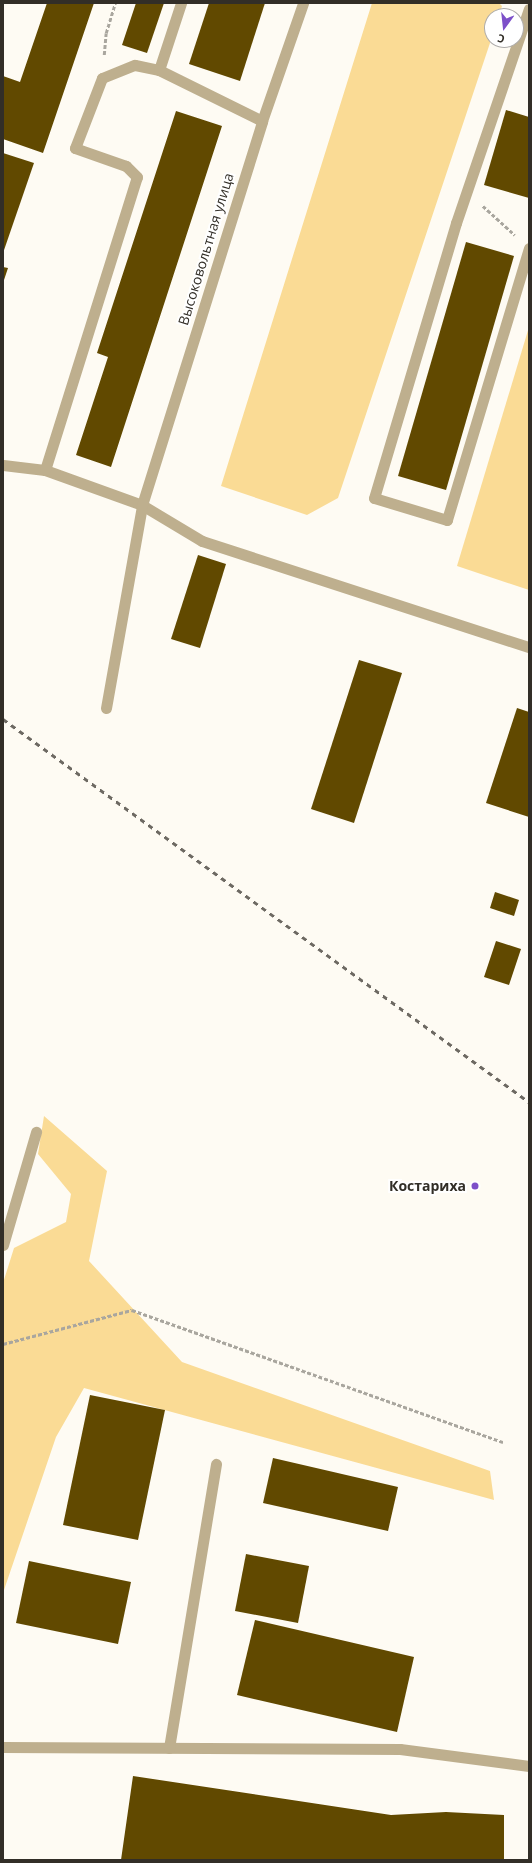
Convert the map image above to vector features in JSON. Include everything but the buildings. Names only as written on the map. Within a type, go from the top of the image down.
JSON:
[{"type":"street","points":[[159,70],[181,3]]},
{"type":"street","name":"Высоковольтная улица","points":[[106,708],[142,505],[262,121],[303,3]]},
{"type":"street","points":[[528,248],[447,520],[374,498],[467,191],[529,9]]},
{"type":"street","points":[[45,470],[137,177],[126,166],[75,148],[102,78],[135,65],[159,70],[262,121]]},
{"type":"street","points":[[3,464],[45,470],[142,505],[202,541],[529,648]]},
{"type":"street","points":[[3,1245],[36,1132]]},
{"type":"street","points":[[169,1748],[216,1464]]},
{"type":"street","points":[[3,1747],[400,1749],[529,1766]]},
{"type":"path","points":[[102,78],[106,33],[116,3]]},
{"type":"path","points":[[467,191],[528,248]]},
{"type":"path","points":[[3,1344],[132,1310],[503,1442]]},
{"type":"shaded area","points":[[372,3],[499,3],[502,6],[501,8],[484,8],[484,48],[488,48],[338,498],[307,515],[221,486]]},
{"type":"shaded area","points":[[529,327],[529,590],[457,566]]},
{"type":"shaded area","points":[[44,1116],[107,1171],[89,1261],[182,1362],[490,1471],[494,1500],[84,1388],[56,1437],[3,1593],[3,1283],[14,1248],[66,1222],[71,1194],[38,1154]]},
{"type":"railway","points":[[3,719],[529,1102]]},
{"type":"place","name":"Костариха","points":[[475,1186]]}]
